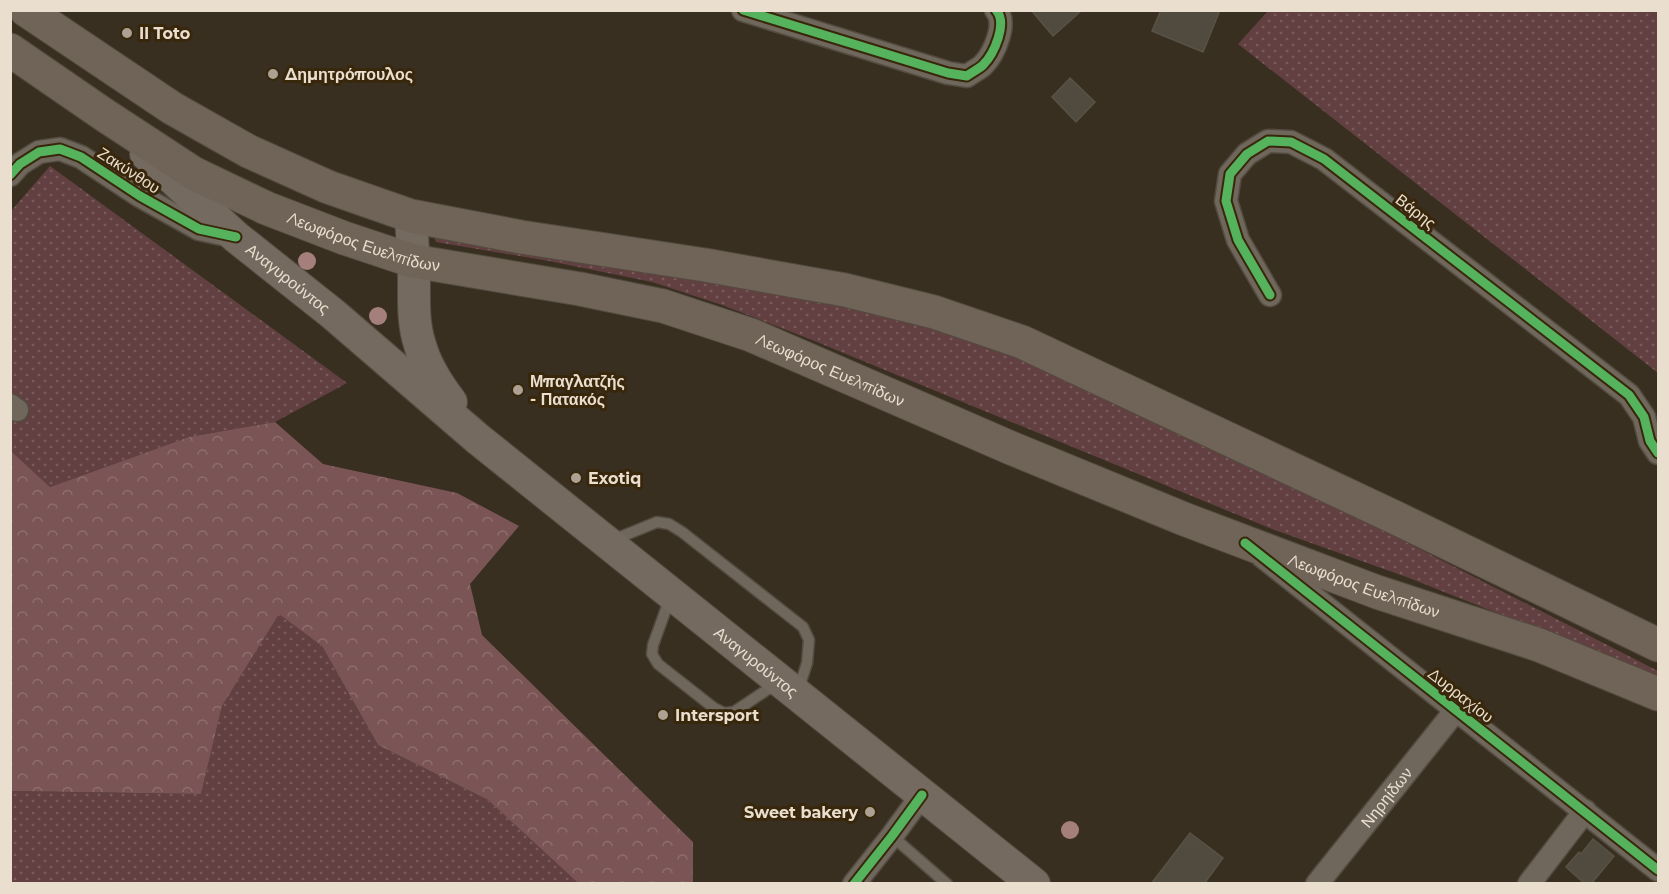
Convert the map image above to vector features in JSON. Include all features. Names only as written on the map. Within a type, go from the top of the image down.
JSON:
[{"type":"main road","points":[[37,13],[172,108],[248,151],[328,187],[411,216],[521,237],[705,265],[845,290],[934,312],[1022,342],[1659,645]]},
{"type":"main road","name":"Λεωφόρος Ευελπίδων","points":[[10,51],[194,174],[256,203],[344,238],[413,261],[580,289],[663,306],[751,335],[1011,448],[1184,519],[1377,592],[1539,645],[1659,694]]},
{"type":"main road","name":"Αναγυρούντος","points":[[103,114],[236,237],[333,314],[478,439],[1034,884]]},
{"type":"main road","name":"Αναγυρούντος","points":[[411,216],[413,303],[420,346],[438,385],[478,439]]},
{"type":"street","points":[[743,10],[948,73],[967,76],[983,64],[995,46],[1001,27],[1000,14],[996,10]]},
{"type":"street","name":"Βάρης","points":[[1270,295],[1238,240],[1226,201],[1230,174],[1247,154],[1268,141],[1291,142],[1324,159],[1629,395],[1644,417],[1650,441],[1659,453]]},
{"type":"street","name":"Ζακύνθου","points":[[10,175],[20,164],[39,152],[60,149],[81,157],[140,196],[199,229],[236,237]]},
{"type":"street","name":"Δυρραχίου","points":[[1245,543],[1659,870]]},
{"type":"street","name":"Νηρηίδων","points":[[1317,884],[1456,710]]},
{"type":"street","points":[[854,884],[922,795]]},
{"type":"street","points":[[1529,884],[1585,812]]},
{"type":"lane","points":[[607,543],[657,522],[669,524],[803,627],[809,640],[807,663],[788,688],[734,712],[724,713],[714,708],[658,664],[652,654],[653,645],[672,595]]},
{"type":"lane","points":[[892,836],[947,884]]},
{"type":"shaded area","points":[[1268,11],[1658,11],[1658,373],[1238,44]]},
{"type":"shaded area","points":[[50,166],[347,383],[275,422],[189,437],[50,487],[11,451],[11,211]]},
{"type":"shaded area","points":[[432,231],[730,280],[954,328],[1168,420],[1658,671],[1658,677],[1409,578],[1272,529],[722,305],[652,282],[549,261],[436,242]]},
{"type":"shaded area","points":[[279,613],[322,646],[378,745],[488,800],[578,883],[11,884],[11,791],[201,794],[222,706]]},
{"type":"green space","points":[[275,422],[323,464],[457,493],[519,526],[470,584],[482,635],[693,842],[693,883],[578,883],[488,800],[378,745],[322,646],[279,614],[222,706],[201,794],[11,791],[11,451],[50,487],[189,437]]},
{"type":"building","points":[[1031,10],[1082,10],[1053,36]]},
{"type":"building","points":[[1161,10],[1220,10],[1203,52],[1152,31]]},
{"type":"building","points":[[1070,78],[1095,102],[1076,122],[1052,97]]},
{"type":"building","points":[[1190,833],[1223,858],[1204,884],[1151,884]]},
{"type":"building","points":[[1593,839],[1614,856],[1591,884],[1585,884],[1566,867]]},
{"type":"cycle path","points":[[743,10],[948,73],[967,76],[983,65],[995,46],[1001,23],[996,10]]},
{"type":"cycle path","points":[[1270,295],[1238,240],[1226,201],[1230,174],[1247,154],[1268,141],[1291,142],[1324,159],[1629,395],[1644,417],[1650,441],[1658,453]]},
{"type":"cycle path","points":[[10,175],[20,164],[39,152],[60,149],[81,157],[140,196],[199,229],[236,237]]},
{"type":"cycle path","points":[[1245,543],[1658,870]]},
{"type":"cycle path","points":[[854,884],[922,795]]},
{"type":"place","name":"Il Toto","points":[[127,33]]},
{"type":"place","name":"Δημητρόπουλος","points":[[273,74]]},
{"type":"place","name":"Μπαγλατζής - Πατακός","points":[[518,390]]},
{"type":"place","name":"Exotiq","points":[[576,478]]},
{"type":"place","name":"Intersport","points":[[663,715]]},
{"type":"place","name":"Sweet bakery","points":[[870,812]]}]
